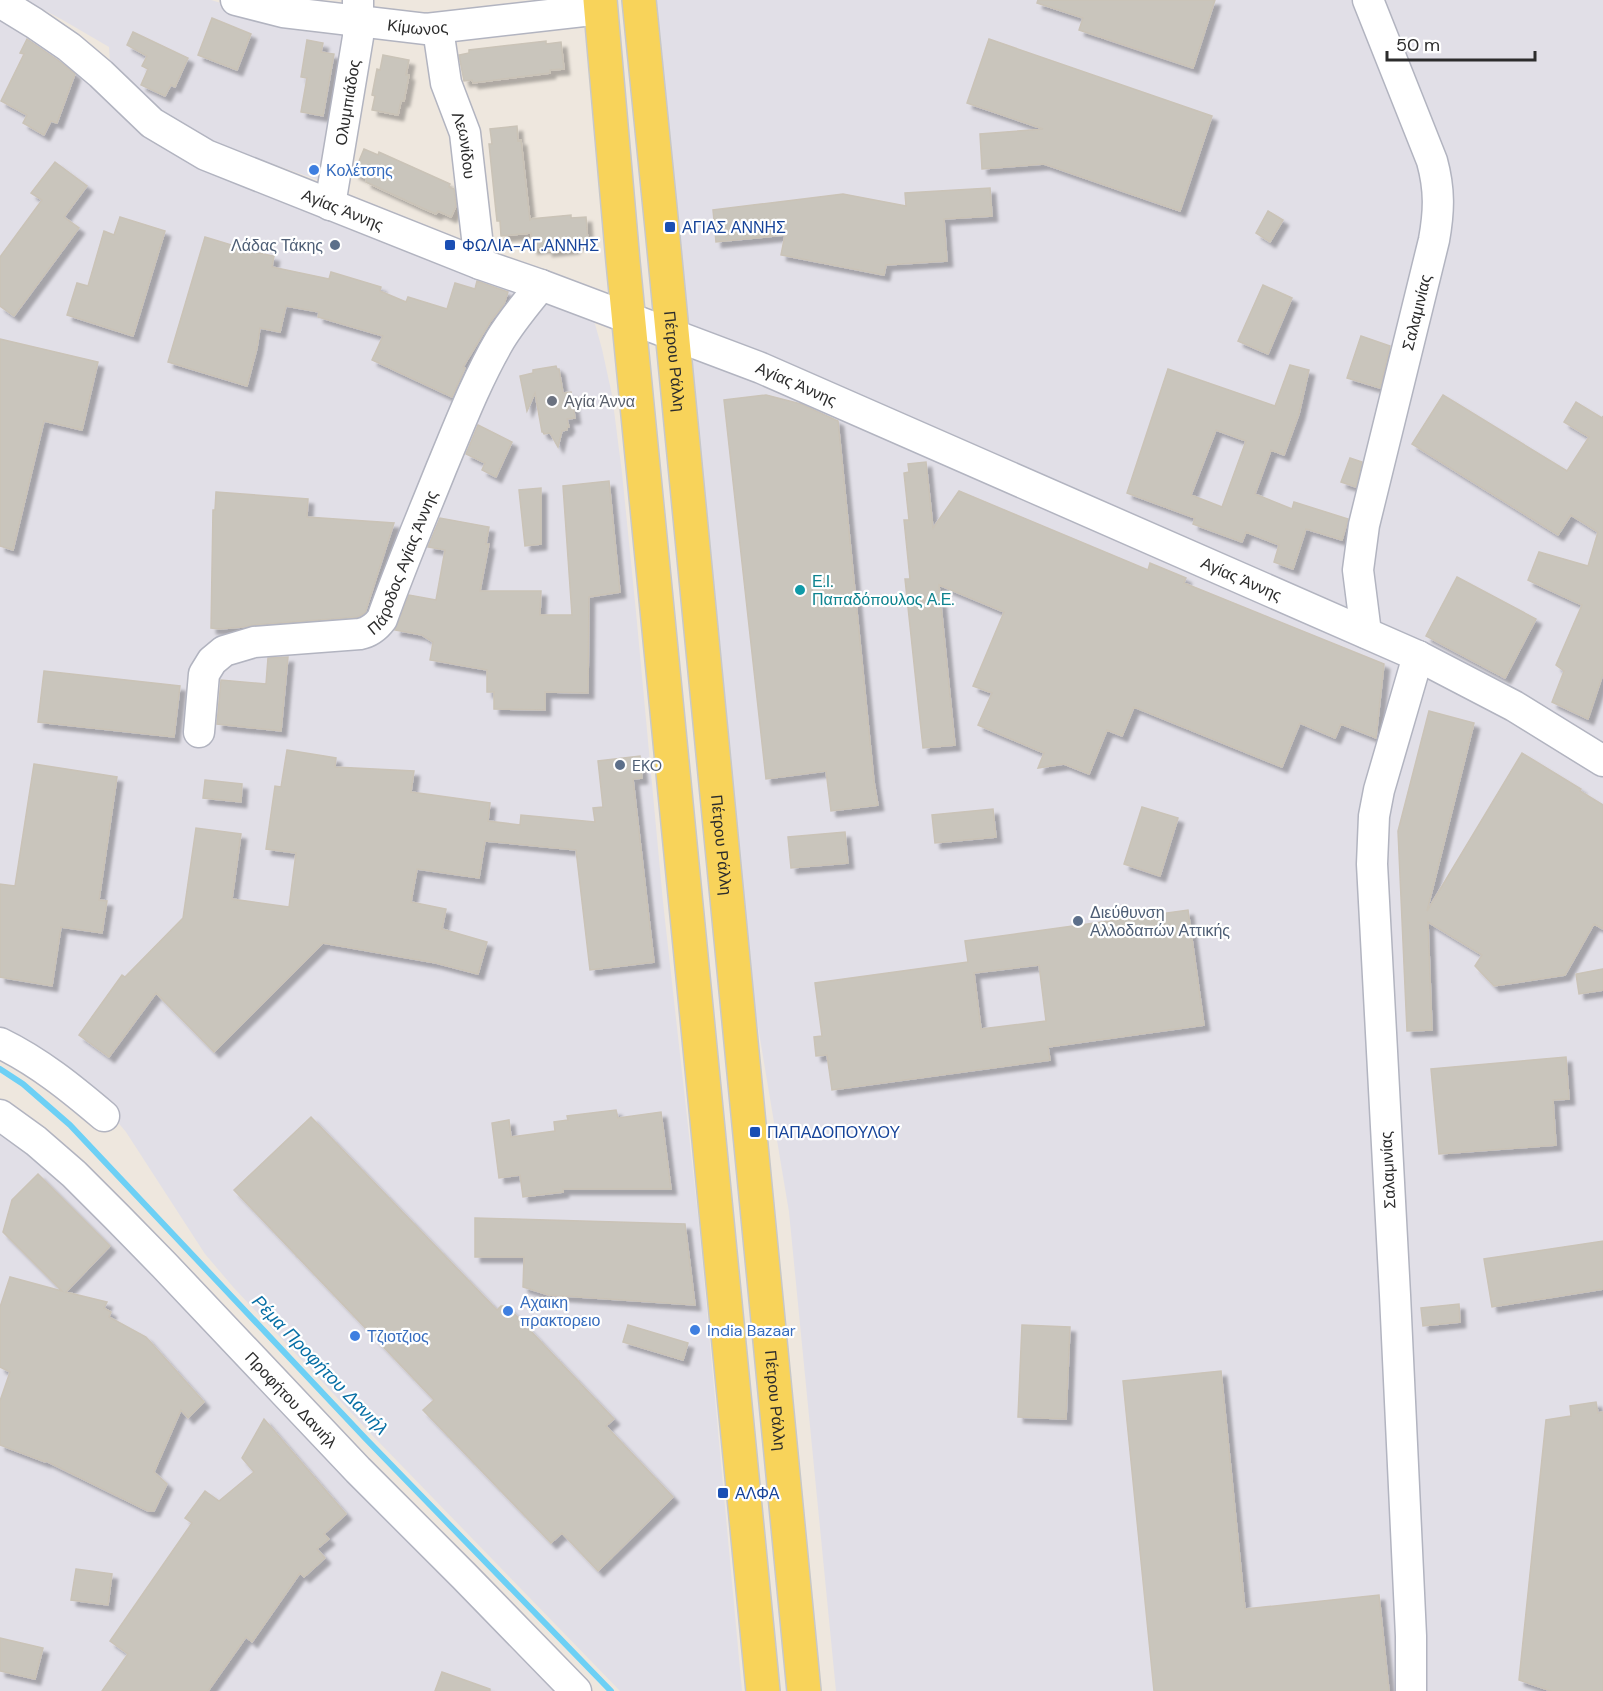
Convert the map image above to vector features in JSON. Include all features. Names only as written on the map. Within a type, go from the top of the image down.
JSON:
[{"type":"main road","name":"Πέτρου Ράλλη","points":[[639,0],[804,1691]]},
{"type":"main road","points":[[600,5],[762,1691]]},
{"type":"street","name":"Κίμωνος","points":[[236,0],[283,12],[358,11],[426,29],[600,5]]},
{"type":"street","name":"Σαλαμινίας","points":[[1366,633],[1358,570],[1364,525],[1434,240],[1438,202],[1437,181],[1432,161],[1368,0]]},
{"type":"street","name":"Αγίας Άννης","points":[[0,2],[69,47],[138,110],[166,132],[206,155],[480,264],[761,368],[1418,656],[1514,705],[1603,761]]},
{"type":"street","name":"Ολυμπιάδος","points":[[330,205],[358,37],[358,11]]},
{"type":"street","name":"Λεωνίδου","points":[[438,28],[446,83],[465,133],[480,264]]},
{"type":"street","name":"Πάροδος Αγίας Άννης","points":[[199,732],[204,674],[212,661],[224,651],[254,642],[360,634],[373,629],[382,619],[400,569],[486,365],[515,317],[541,285]]},
{"type":"street","name":"Σαλαμινίας","points":[[1411,1691],[1396,1316],[1372,864],[1374,816],[1379,790],[1418,656]]},
{"type":"street","points":[[0,1042],[64,1082],[104,1116]]},
{"type":"street","name":"Προφήτου Δανιήλ","points":[[0,1115],[36,1141],[66,1167],[125,1225],[358,1470],[576,1691]]},
{"type":"shaded area","points":[[25,0],[211,0],[264,16],[348,27],[321,181],[207,141],[168,118],[135,89],[110,62],[109,47]]},
{"type":"shaded area","points":[[647,0],[1603,0],[1603,1691],[836,1691],[789,1212],[737,901]]},
{"type":"shaded area","points":[[0,15],[29,31],[131,117],[591,316],[595,324],[612,395],[622,473],[663,902],[699,1225],[742,1691],[620,1691],[372,1435],[234,1288],[205,1254],[126,1132],[110,1113],[0,1035]]},
{"type":"shaded area","points":[[0,1123],[31,1146],[560,1691],[0,1691]]},
{"type":"building","points":[[1038,0],[1215,0],[1193,68],[1079,30],[1083,18],[1037,3]]},
{"type":"building","points":[[212,18],[251,34],[237,70],[198,55]]},
{"type":"building","points":[[133,32],[188,58],[175,87],[171,85],[165,96],[141,85],[148,69],[142,66],[147,56],[127,45]]},
{"type":"building","points":[[27,39],[75,74],[57,123],[51,121],[44,135],[23,123],[27,115],[1,101],[24,54],[20,53]]},
{"type":"building","points":[[989,39],[1212,116],[1180,211],[1044,164],[982,169],[980,134],[1043,129],[967,103]]},
{"type":"building","points":[[307,40],[323,43],[321,52],[334,54],[323,116],[301,112],[307,78],[301,77]]},
{"type":"building","points":[[546,41],[546,44],[561,42],[564,69],[550,70],[550,73],[473,83],[472,80],[464,81],[459,55],[469,53],[469,50]]},
{"type":"building","points":[[383,55],[409,60],[406,75],[409,75],[404,101],[401,101],[398,115],[372,110],[375,96],[372,95],[377,69],[380,70]]},
{"type":"building","points":[[517,126],[518,141],[521,140],[530,221],[530,219],[571,215],[571,218],[586,217],[588,243],[573,245],[574,248],[547,251],[547,247],[532,249],[531,233],[501,236],[500,221],[497,221],[489,144],[492,144],[490,129]]},
{"type":"building","points":[[364,149],[378,155],[379,152],[450,184],[449,187],[454,189],[456,206],[451,217],[420,207],[366,182],[367,179],[354,173]]},
{"type":"building","points":[[55,162],[87,186],[64,217],[79,228],[14,316],[0,306],[0,257],[42,200],[31,193]]},
{"type":"building","points":[[990,188],[992,216],[944,219],[947,261],[886,265],[884,275],[781,255],[785,235],[716,242],[713,210],[843,194],[906,206],[905,193]]},
{"type":"building","points":[[1268,211],[1283,220],[1270,242],[1256,233]]},
{"type":"building","points":[[120,217],[165,231],[133,336],[67,315],[77,283],[88,286],[104,231],[114,235]]},
{"type":"building","points":[[205,237],[274,256],[272,267],[329,279],[331,272],[381,287],[380,291],[406,302],[408,297],[447,309],[455,283],[475,289],[477,281],[508,292],[504,304],[490,322],[463,367],[465,368],[452,397],[372,360],[383,336],[318,317],[319,312],[286,306],[280,332],[260,328],[247,386],[168,362]]},
{"type":"building","points":[[1263,285],[1292,298],[1268,354],[1238,341]]},
{"type":"building","points":[[1361,336],[1390,346],[1380,388],[1347,378]]},
{"type":"building","points":[[0,339],[98,362],[82,430],[44,421],[13,550],[0,546]]},
{"type":"building","points":[[1290,365],[1309,370],[1299,414],[1284,455],[1271,450],[1255,494],[1292,509],[1294,502],[1348,519],[1342,540],[1306,529],[1293,569],[1274,562],[1279,545],[1246,532],[1242,542],[1193,524],[1195,518],[1127,493],[1168,369],[1275,406]],"holes":[[[1216,430],[1246,441],[1222,507],[1191,495]]]},
{"type":"building","name":"Αγία Άννα","points":[[556,366],[559,369],[563,393],[571,392],[575,418],[567,419],[569,427],[562,431],[558,447],[550,433],[542,432],[535,393],[527,411],[520,376],[533,373],[533,370]]},
{"type":"building","name":"Ε.Ι. Παπαδόπουλος Α.Ε.","points":[[766,395],[801,404],[838,421],[878,805],[831,811],[826,771],[766,779],[724,400]]},
{"type":"building","points":[[1443,395],[1567,471],[1589,437],[1564,422],[1576,402],[1602,418],[1603,416],[1603,674],[1588,719],[1552,702],[1564,671],[1556,665],[1582,605],[1528,580],[1539,552],[1588,566],[1598,532],[1571,515],[1558,535],[1412,444]]},
{"type":"building","points":[[478,425],[512,442],[496,477],[482,470],[485,463],[466,454]]},
{"type":"building","points":[[1350,458],[1362,462],[1356,487],[1341,482]]},
{"type":"building","points":[[926,462],[933,528],[959,491],[1148,570],[1150,563],[1186,578],[1184,583],[1384,664],[1376,738],[1341,724],[1335,738],[1300,723],[1282,767],[1134,707],[1122,736],[1107,730],[1089,774],[1064,764],[1038,768],[1044,753],[978,725],[992,693],[973,686],[1004,612],[939,585],[955,745],[923,748],[905,579],[910,579],[904,520],[909,520],[904,473],[909,472],[908,464]]},
{"type":"building","points":[[609,481],[620,592],[589,597],[588,693],[545,692],[545,710],[494,709],[494,692],[487,692],[487,670],[430,660],[433,642],[422,635],[395,630],[409,595],[436,600],[445,550],[428,547],[440,518],[489,527],[486,544],[489,544],[480,591],[541,591],[540,615],[572,615],[563,486]]},
{"type":"building","points":[[541,488],[541,544],[525,546],[519,490]]},
{"type":"building","points":[[216,492],[308,499],[307,517],[394,523],[365,613],[357,617],[211,628],[213,510],[215,510]]},
{"type":"building","points":[[1457,577],[1536,619],[1505,678],[1426,636]]},
{"type":"building","points":[[288,657],[281,731],[217,724],[221,680],[266,684],[268,658]]},
{"type":"building","points":[[44,671],[180,686],[174,737],[38,722]]},
{"type":"building","points":[[1429,711],[1474,723],[1427,911],[1522,753],[1603,805],[1603,929],[1594,924],[1565,975],[1494,986],[1475,966],[1482,955],[1428,922],[1432,1030],[1407,1031],[1398,831]]},
{"type":"building","points":[[287,750],[336,758],[335,767],[414,771],[411,792],[490,803],[488,821],[520,825],[521,815],[595,822],[593,808],[603,807],[598,761],[640,756],[642,778],[633,779],[654,962],[590,970],[576,850],[485,841],[479,878],[417,869],[411,902],[446,909],[442,929],[487,942],[478,974],[436,963],[323,943],[214,1052],[156,993],[109,1057],[79,1035],[122,975],[125,977],[183,918],[196,828],[241,834],[232,899],[289,907],[296,853],[266,849],[275,786],[281,787]]},
{"type":"building","points":[[34,764],[117,777],[99,900],[107,901],[102,933],[61,927],[52,986],[0,977],[0,884],[15,886]]},
{"type":"building","points":[[205,780],[242,784],[241,802],[203,798]]},
{"type":"building","points":[[1142,807],[1178,818],[1160,876],[1124,864]]},
{"type":"building","points":[[993,809],[996,837],[935,843],[932,815]]},
{"type":"building","points":[[845,832],[848,863],[791,868],[788,837]]},
{"type":"building","points":[[1188,910],[1204,1025],[1048,1047],[1050,1060],[832,1090],[827,1055],[816,1056],[814,1037],[822,1036],[815,983],[968,962],[965,941]],"holes":[[[1039,965],[1046,1021],[981,1029],[974,973]]]},
{"type":"building","points":[[1603,969],[1603,990],[1579,994],[1576,974]]},
{"type":"building","points":[[1566,1057],[1569,1099],[1553,1100],[1556,1145],[1439,1154],[1431,1069]]},
{"type":"building","points":[[616,1110],[618,1118],[661,1112],[671,1189],[563,1189],[563,1192],[523,1197],[520,1175],[499,1178],[492,1123],[509,1120],[511,1137],[555,1131],[554,1122],[568,1120],[567,1116]]},
{"type":"building","points":[[311,1117],[497,1310],[501,1306],[507,1306],[614,1419],[606,1426],[673,1497],[598,1571],[562,1533],[551,1543],[423,1410],[434,1400],[234,1190]]},
{"type":"building","points":[[38,1174],[110,1246],[66,1292],[107,1302],[104,1308],[111,1312],[109,1317],[146,1337],[204,1402],[188,1418],[181,1410],[154,1472],[167,1484],[154,1511],[148,1511],[46,1461],[0,1445],[0,1401],[10,1372],[0,1367],[0,1307],[10,1277],[62,1291],[3,1232],[12,1200]]},
{"type":"building","points":[[475,1218],[685,1224],[695,1305],[549,1295],[523,1287],[524,1257],[475,1257]]},
{"type":"building","points":[[1603,1241],[1603,1289],[1492,1307],[1484,1259]]},
{"type":"building","points":[[1459,1304],[1460,1322],[1423,1326],[1421,1308]]},
{"type":"building","points":[[628,1325],[688,1343],[683,1360],[623,1342]]},
{"type":"building","points":[[1022,1325],[1070,1327],[1066,1419],[1018,1417]]},
{"type":"building","points":[[1221,1371],[1245,1609],[1379,1595],[1389,1691],[1154,1691],[1123,1381]]},
{"type":"building","points":[[1596,1402],[1598,1413],[1603,1412],[1603,1691],[1551,1691],[1519,1680],[1546,1420],[1571,1416],[1570,1406]]},
{"type":"building","points":[[264,1419],[346,1514],[324,1534],[329,1539],[317,1549],[325,1558],[304,1577],[300,1573],[252,1642],[246,1637],[208,1691],[102,1691],[128,1654],[110,1641],[192,1523],[185,1518],[205,1491],[219,1501],[254,1472],[242,1458]]},
{"type":"building","points":[[76,1569],[112,1574],[108,1605],[71,1600]]},
{"type":"building","points":[[0,1638],[43,1648],[35,1679],[0,1671]]},
{"type":"building","points":[[442,1672],[490,1689],[490,1691],[435,1691]]},
{"type":"waterway","name":"Ρέμα Προφήτου Δανιήλ","points":[[0,1069],[23,1084],[70,1125],[366,1439],[611,1691]]},
{"type":"place","name":"Κολέτσης","points":[[314,170]]},
{"type":"place","name":"ΑΓΙΑΣ ΑΝΝΗΣ","points":[[670,227]]},
{"type":"place","name":"Λάδας Τάκης","points":[[335,245]]},
{"type":"place","name":"ΦΩΛΙΑ-ΑΓ.ΑΝΝΗΣ","points":[[450,245]]},
{"type":"place","name":"Αγία Άννα","points":[[552,401]]},
{"type":"place","name":"Ε.Ι. Παπαδόπουλος Α.Ε.","points":[[800,590]]},
{"type":"place","name":"EKO","points":[[620,765]]},
{"type":"place","name":"Διεύθυνση Αλλοδαπών Αττικής","points":[[1078,921]]},
{"type":"place","name":"ΠΑΠΑΔΟΠΟΥΛΟΥ","points":[[755,1132]]},
{"type":"place","name":"Αχαικη πρακτορειο","points":[[508,1311]]},
{"type":"place","name":"India Bazaar","points":[[695,1330]]},
{"type":"place","name":"Τζιοτζιος","points":[[355,1336]]},
{"type":"place","name":"ΑΛΦΑ","points":[[723,1493]]}]
